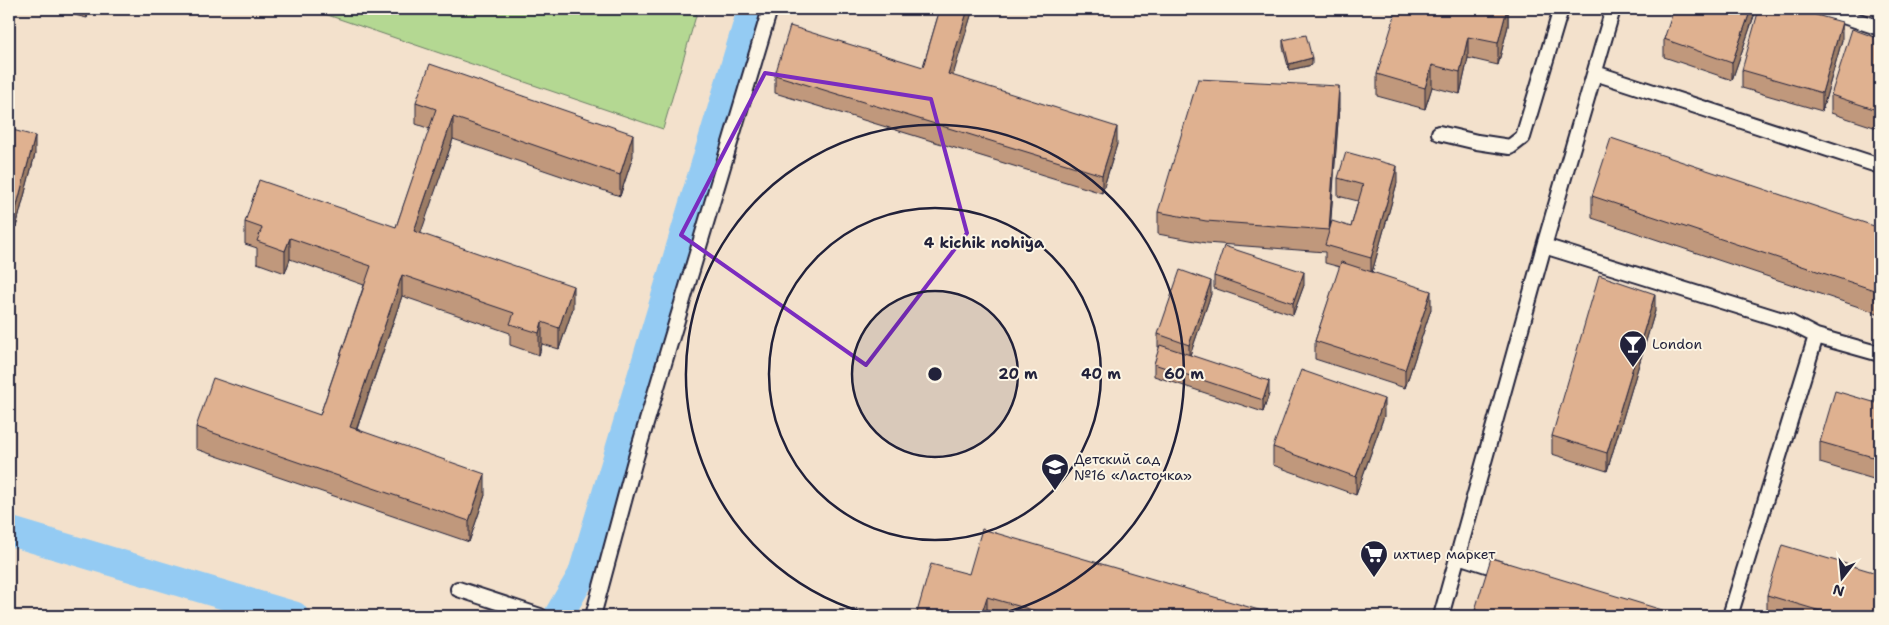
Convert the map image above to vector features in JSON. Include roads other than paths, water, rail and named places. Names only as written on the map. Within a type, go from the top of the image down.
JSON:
[{"type":"lane","points":[[593,616],[634,464],[770,9]]},
{"type":"lane","points":[[1439,133],[1510,147],[1523,137],[1561,9]]},
{"type":"lane","points":[[1441,616],[1544,246],[1613,9]]},
{"type":"lane","points":[[1822,9],[1880,28]]},
{"type":"lane","points":[[1595,73],[1880,166]]},
{"type":"lane","points":[[1544,246],[1789,322],[1816,336],[1880,354]]},
{"type":"lane","points":[[1730,616],[1816,336]]},
{"type":"lane","points":[[1458,556],[1514,574]]},
{"type":"lane","points":[[458,589],[536,615]]},
{"type":"waterway","points":[[558,616],[582,575],[752,9]]},
{"type":"waterway","points":[[9,531],[294,616]]},
{"type":"place","name":"London","points":[[1633,368]]},
{"type":"place","name":"Детский сад №16 «Ласточка»","points":[[1055,491]]},
{"type":"place","name":"ихтиер маркет","points":[[1374,578]]},
{"type":"district","name":"4 kichik nohiya","points":[[984,243]]}]
